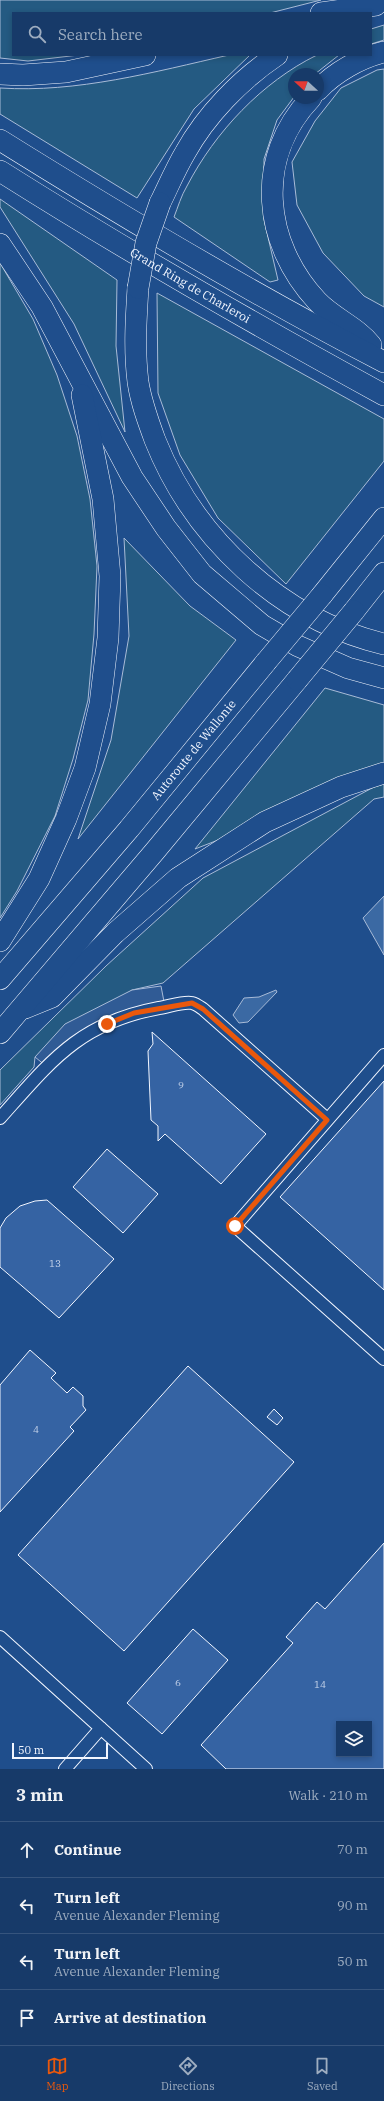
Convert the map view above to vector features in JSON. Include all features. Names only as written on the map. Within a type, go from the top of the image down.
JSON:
[{"type":"highway","points":[[328,12],[380,4]]},
{"type":"highway","points":[[357,12],[380,4]]},
{"type":"highway","points":[[324,85],[339,72],[362,60],[384,52]]},
{"type":"highway","points":[[0,74],[23,75],[66,72],[140,56]]},
{"type":"highway","points":[[276,56],[262,65],[218,107],[185,152],[160,203],[146,243],[138,288],[135,335],[138,382],[147,418],[161,455],[178,488],[202,524],[228,553],[283,599],[317,620],[363,639],[384,644]]},
{"type":"highway","points":[[306,104],[290,126],[280,145],[272,188],[272,208],[275,226],[282,248],[308,291],[332,315],[365,338],[384,362]]},
{"type":"highway","points":[[0,140],[105,205],[219,272],[302,319],[384,362]]},
{"type":"highway","name":"Grand Ring de Charleroi","points":[[0,170],[92,229],[192,288],[384,395]]},
{"type":"highway","points":[[0,244],[42,307],[132,477],[166,528],[202,574],[262,624],[298,646],[348,668],[384,678]]},
{"type":"highway","points":[[0,941],[39,879],[66,819],[85,768],[100,704],[108,638],[110,576],[103,500],[77,371]]},
{"type":"highway","name":"Autoroute de Wallonie","points":[[0,979],[129,829],[384,518]]},
{"type":"highway","points":[[0,1033],[297,680],[384,573]]},
{"type":"highway","points":[[20,1010],[52,997],[115,933],[178,878],[265,822],[341,787],[384,773]]},
{"type":"street","points":[[0,1118],[46,1066],[79,1038],[134,1013],[192,1003],[203,1009],[327,1120]]},
{"type":"street","points":[[384,1055],[235,1226],[384,1359]]},
{"type":"street","points":[[0,1637],[146,1769]]},
{"type":"street","points":[[65,1769],[101,1728]]},
{"type":"shaded area","points":[[0,0],[321,0],[274,12],[12,12],[12,56],[70,56],[28,61],[0,58]]},
{"type":"shaded area","points":[[384,25],[384,40],[372,44],[372,29]]},
{"type":"shaded area","points":[[225,56],[249,56],[194,109],[137,198],[0,114],[0,88],[29,89],[58,87],[115,80]]},
{"type":"shaded area","points":[[315,56],[338,56],[323,68],[294,68]]},
{"type":"shaded area","points":[[384,69],[384,307],[364,296],[323,253],[297,205],[292,162],[315,121],[341,88],[377,70]]},
{"type":"shaded area","points":[[288,72],[289,104],[277,120],[264,159],[264,220],[278,280],[270,282],[174,217],[183,194],[198,166],[211,147],[242,110],[277,79]]},
{"type":"shaded area","points":[[0,199],[117,280],[116,346],[125,432],[74,324],[0,207]]},
{"type":"shaded area","points":[[0,263],[33,319],[57,375],[77,436],[90,499],[97,566],[94,634],[88,700],[73,759],[55,816],[17,891],[0,918]]},
{"type":"shaded area","points":[[157,293],[384,419],[384,461],[286,584],[218,518],[180,455],[158,393]]},
{"type":"shaded area","points":[[124,538],[190,606],[236,640],[78,839],[111,740],[129,636]]},
{"type":"shaded area","points":[[325,688],[384,705],[384,766],[231,835],[195,849]]},
{"type":"shaded area","points":[[384,784],[384,797],[374,799],[163,983],[132,990],[35,1057],[34,1067],[0,1105],[0,1070],[106,966],[203,878],[374,787]]},
{"type":"shaded area","points":[[384,896],[384,955],[363,918]]},
{"type":"shaded area","points":[[161,986],[165,1007],[107,1024],[46,1066],[35,1057],[65,1024],[132,990]]},
{"type":"shaded area","points":[[276,990],[277,992],[248,1022],[239,1023],[233,1015],[244,998],[259,997]]},
{"type":"building","points":[[152,1032],[266,1134],[221,1184],[165,1134],[158,1141],[158,1126],[151,1120],[148,1051],[153,1044]]},
{"type":"building","points":[[384,1081],[384,1290],[280,1197]]},
{"type":"building","points":[[107,1149],[158,1194],[123,1233],[73,1187]]},
{"type":"building","points":[[47,1200],[114,1259],[59,1318],[0,1267],[0,1228],[6,1218],[20,1206],[35,1201]]},
{"type":"building","points":[[30,1350],[56,1373],[51,1378],[67,1393],[73,1387],[83,1396],[83,1406],[86,1410],[70,1427],[74,1431],[0,1512],[0,1385]]},
{"type":"building","points":[[188,1366],[294,1462],[124,1651],[18,1555]]},
{"type":"building","points":[[274,1409],[283,1418],[277,1425],[267,1417]]},
{"type":"building","points":[[384,1543],[384,1769],[226,1769],[201,1745],[293,1643],[286,1637],[317,1602],[325,1609]]},
{"type":"building","points":[[193,1629],[228,1660],[162,1734],[127,1703]]},
{"type":"route","points":[[107,1024],[134,1013],[192,1003],[203,1009],[327,1120],[235,1226]]}]
